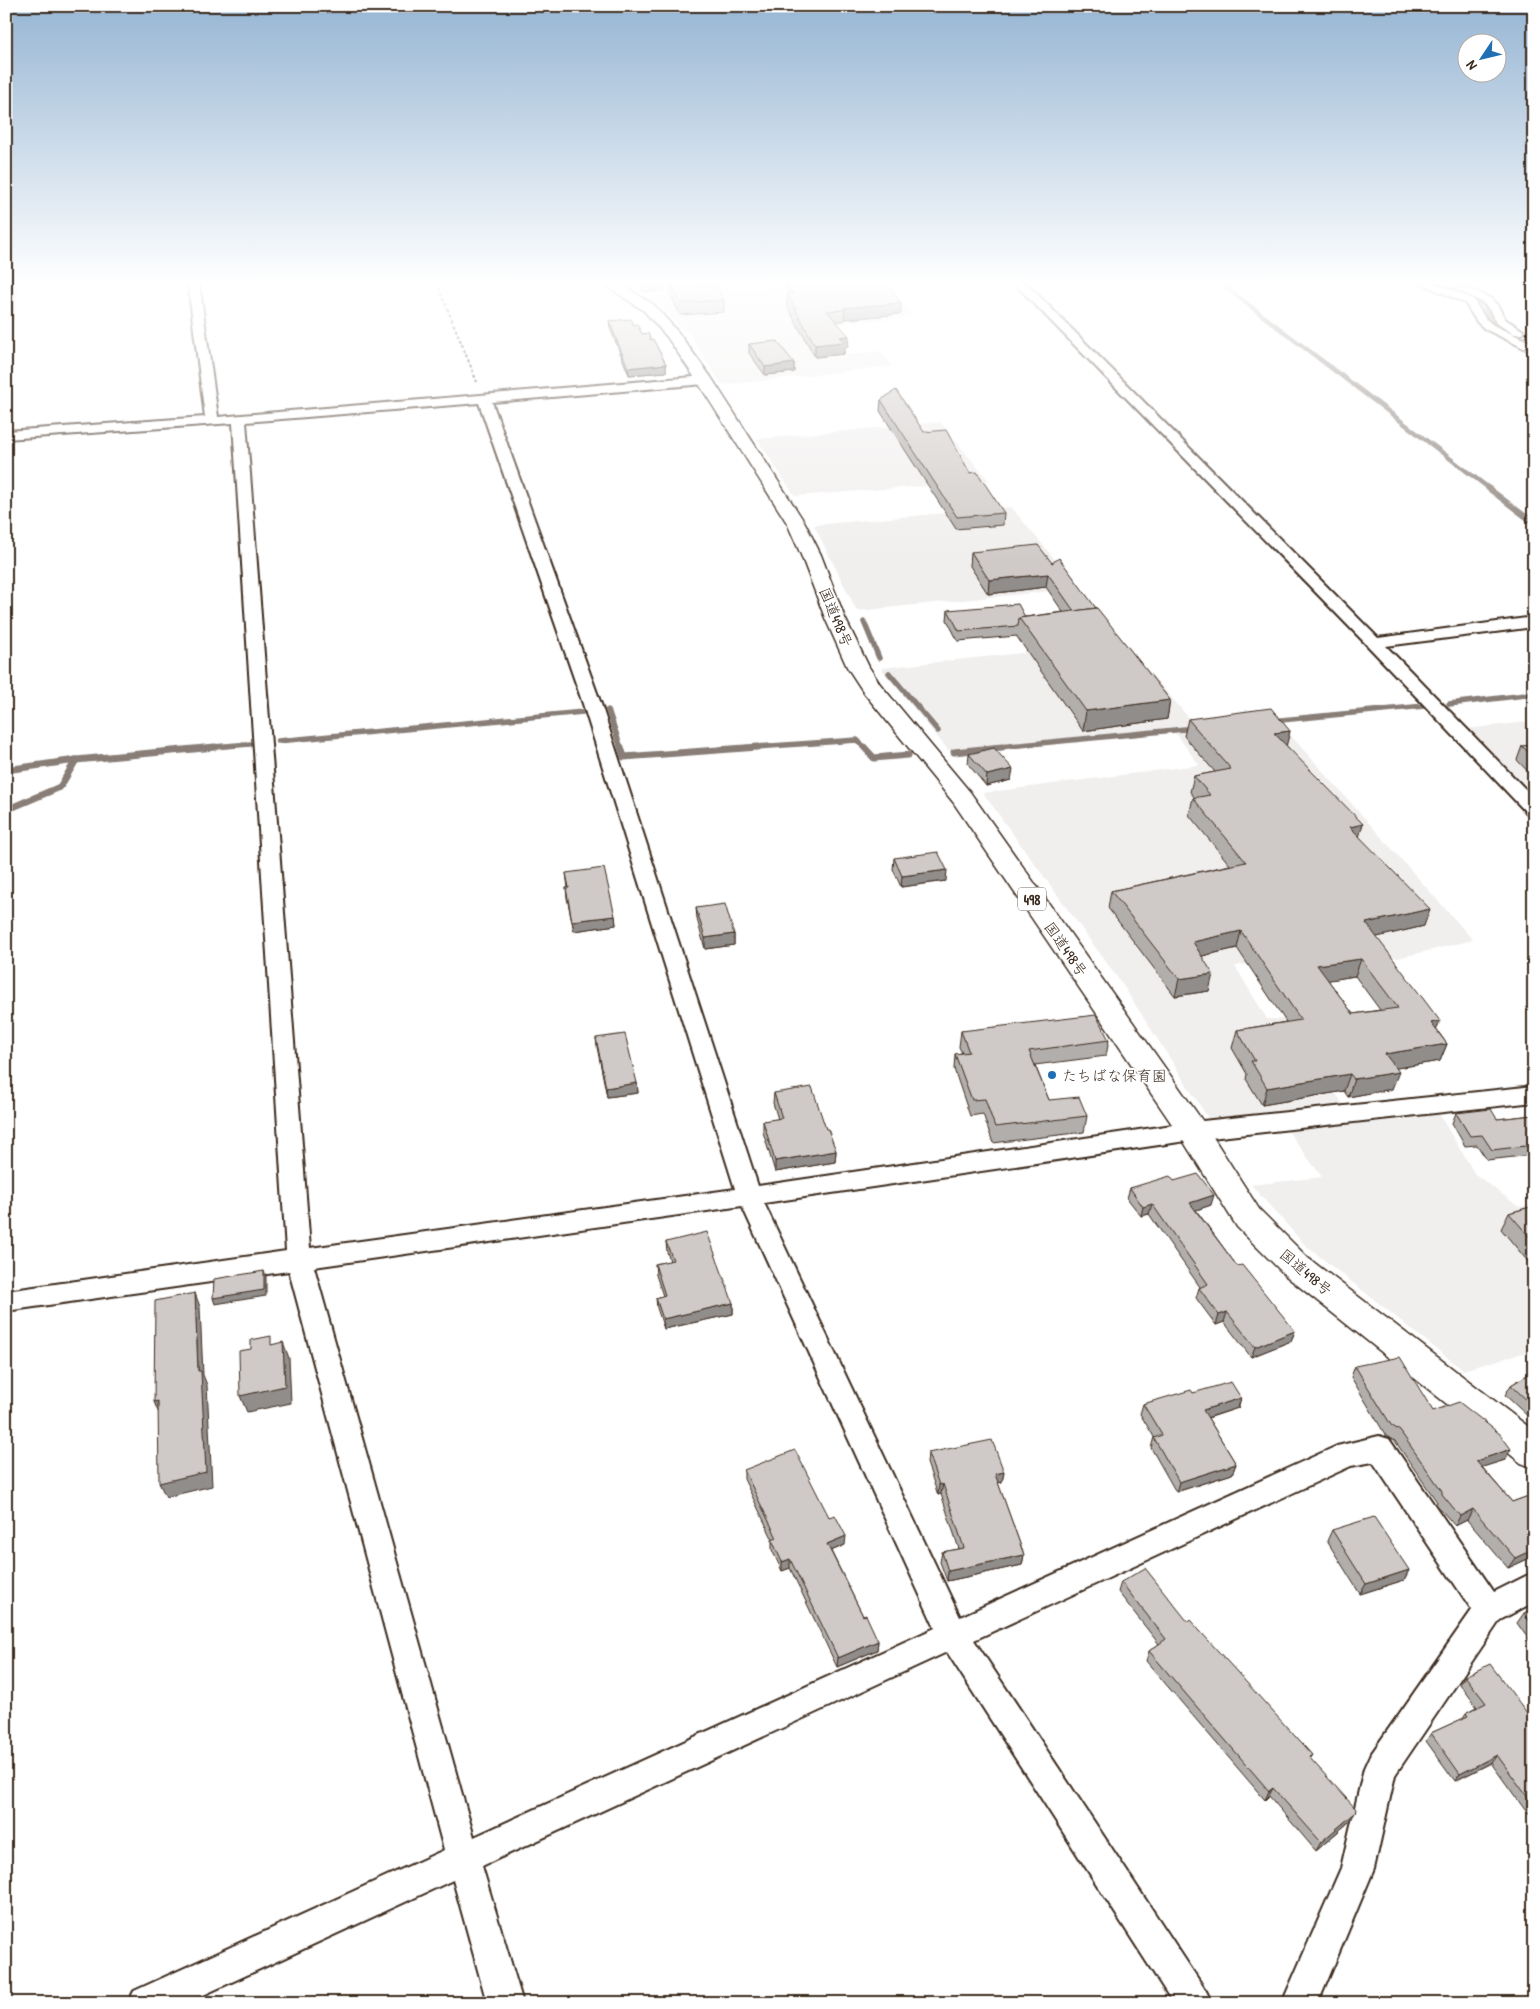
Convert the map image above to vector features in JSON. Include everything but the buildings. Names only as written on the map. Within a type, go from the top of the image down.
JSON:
[{"type":"highway","name":"国道498号","points":[[703,377],[796,524],[858,667],[872,688],[962,798],[1193,1131],[1248,1218],[1297,1267],[1534,1452]]},
{"type":"street","points":[[206,377],[212,421]]},
{"type":"street","points":[[1111,377],[1374,643],[1534,809]]},
{"type":"street","points":[[6,435],[240,419],[705,380]]},
{"type":"street","points":[[484,398],[592,704],[749,1196],[953,1635],[1194,2003]]},
{"type":"street","points":[[240,419],[299,1260],[463,1858],[505,2003]]},
{"type":"street","points":[[1374,643],[1534,622]]},
{"type":"street","points":[[6,1301],[1193,1131],[1534,1094]]},
{"type":"street","points":[[146,2003],[1347,1455],[1379,1448],[1489,1610]]},
{"type":"street","points":[[1300,2003],[1357,1869],[1380,1768],[1489,1610],[1534,1586]]},
{"type":"path","points":[[475,377],[484,398]]},
{"type":"shaded area","points":[[717,377],[796,377],[722,385]]},
{"type":"shaded area","points":[[940,422],[989,481],[795,496],[757,439]]},
{"type":"shaded area","points":[[1011,507],[1079,588],[857,611],[814,525]]},
{"type":"shaded area","points":[[1124,642],[1195,725],[948,750],[881,668]]},
{"type":"shaded area","points":[[1278,721],[1473,940],[1398,958],[1350,948],[1235,966],[1267,1019],[1283,1019],[1346,1108],[1210,1121],[1122,984],[983,793],[1199,765],[1175,732]]},
{"type":"shaded area","points":[[1534,721],[1534,788],[1520,789],[1466,729]]},
{"type":"shaded area","points":[[1439,1114],[1475,1174],[1519,1207],[1534,1204],[1534,1350],[1463,1370],[1305,1245],[1251,1185],[1322,1177],[1288,1131]]},
{"type":"waterway","points":[[1343,377],[1490,489]]},
{"type":"waterway","points":[[1488,488],[1534,523]]},
{"type":"waterway","points":[[864,622],[879,658]]},
{"type":"waterway","points":[[889,673],[938,731]]},
{"type":"waterway","points":[[1449,704],[1534,694]]},
{"type":"waterway","points":[[1271,721],[1424,706]]},
{"type":"waterway","points":[[608,710],[621,748]]},
{"type":"waterway","points":[[278,741],[583,712]]},
{"type":"waterway","points":[[989,748],[1195,728]]},
{"type":"waterway","points":[[741,748],[857,740],[864,747]]},
{"type":"waterway","points":[[201,748],[250,744]]},
{"type":"waterway","points":[[76,760],[215,747]]},
{"type":"waterway","points":[[621,747],[624,757],[758,747]]},
{"type":"waterway","points":[[864,747],[874,758],[908,755]]},
{"type":"waterway","points":[[954,752],[1002,747]]},
{"type":"waterway","points":[[6,770],[76,760]]},
{"type":"waterway","points":[[6,810],[60,787],[76,760]]},
{"type":"place","name":"たちばな保育園","points":[[1052,1075]]}]
